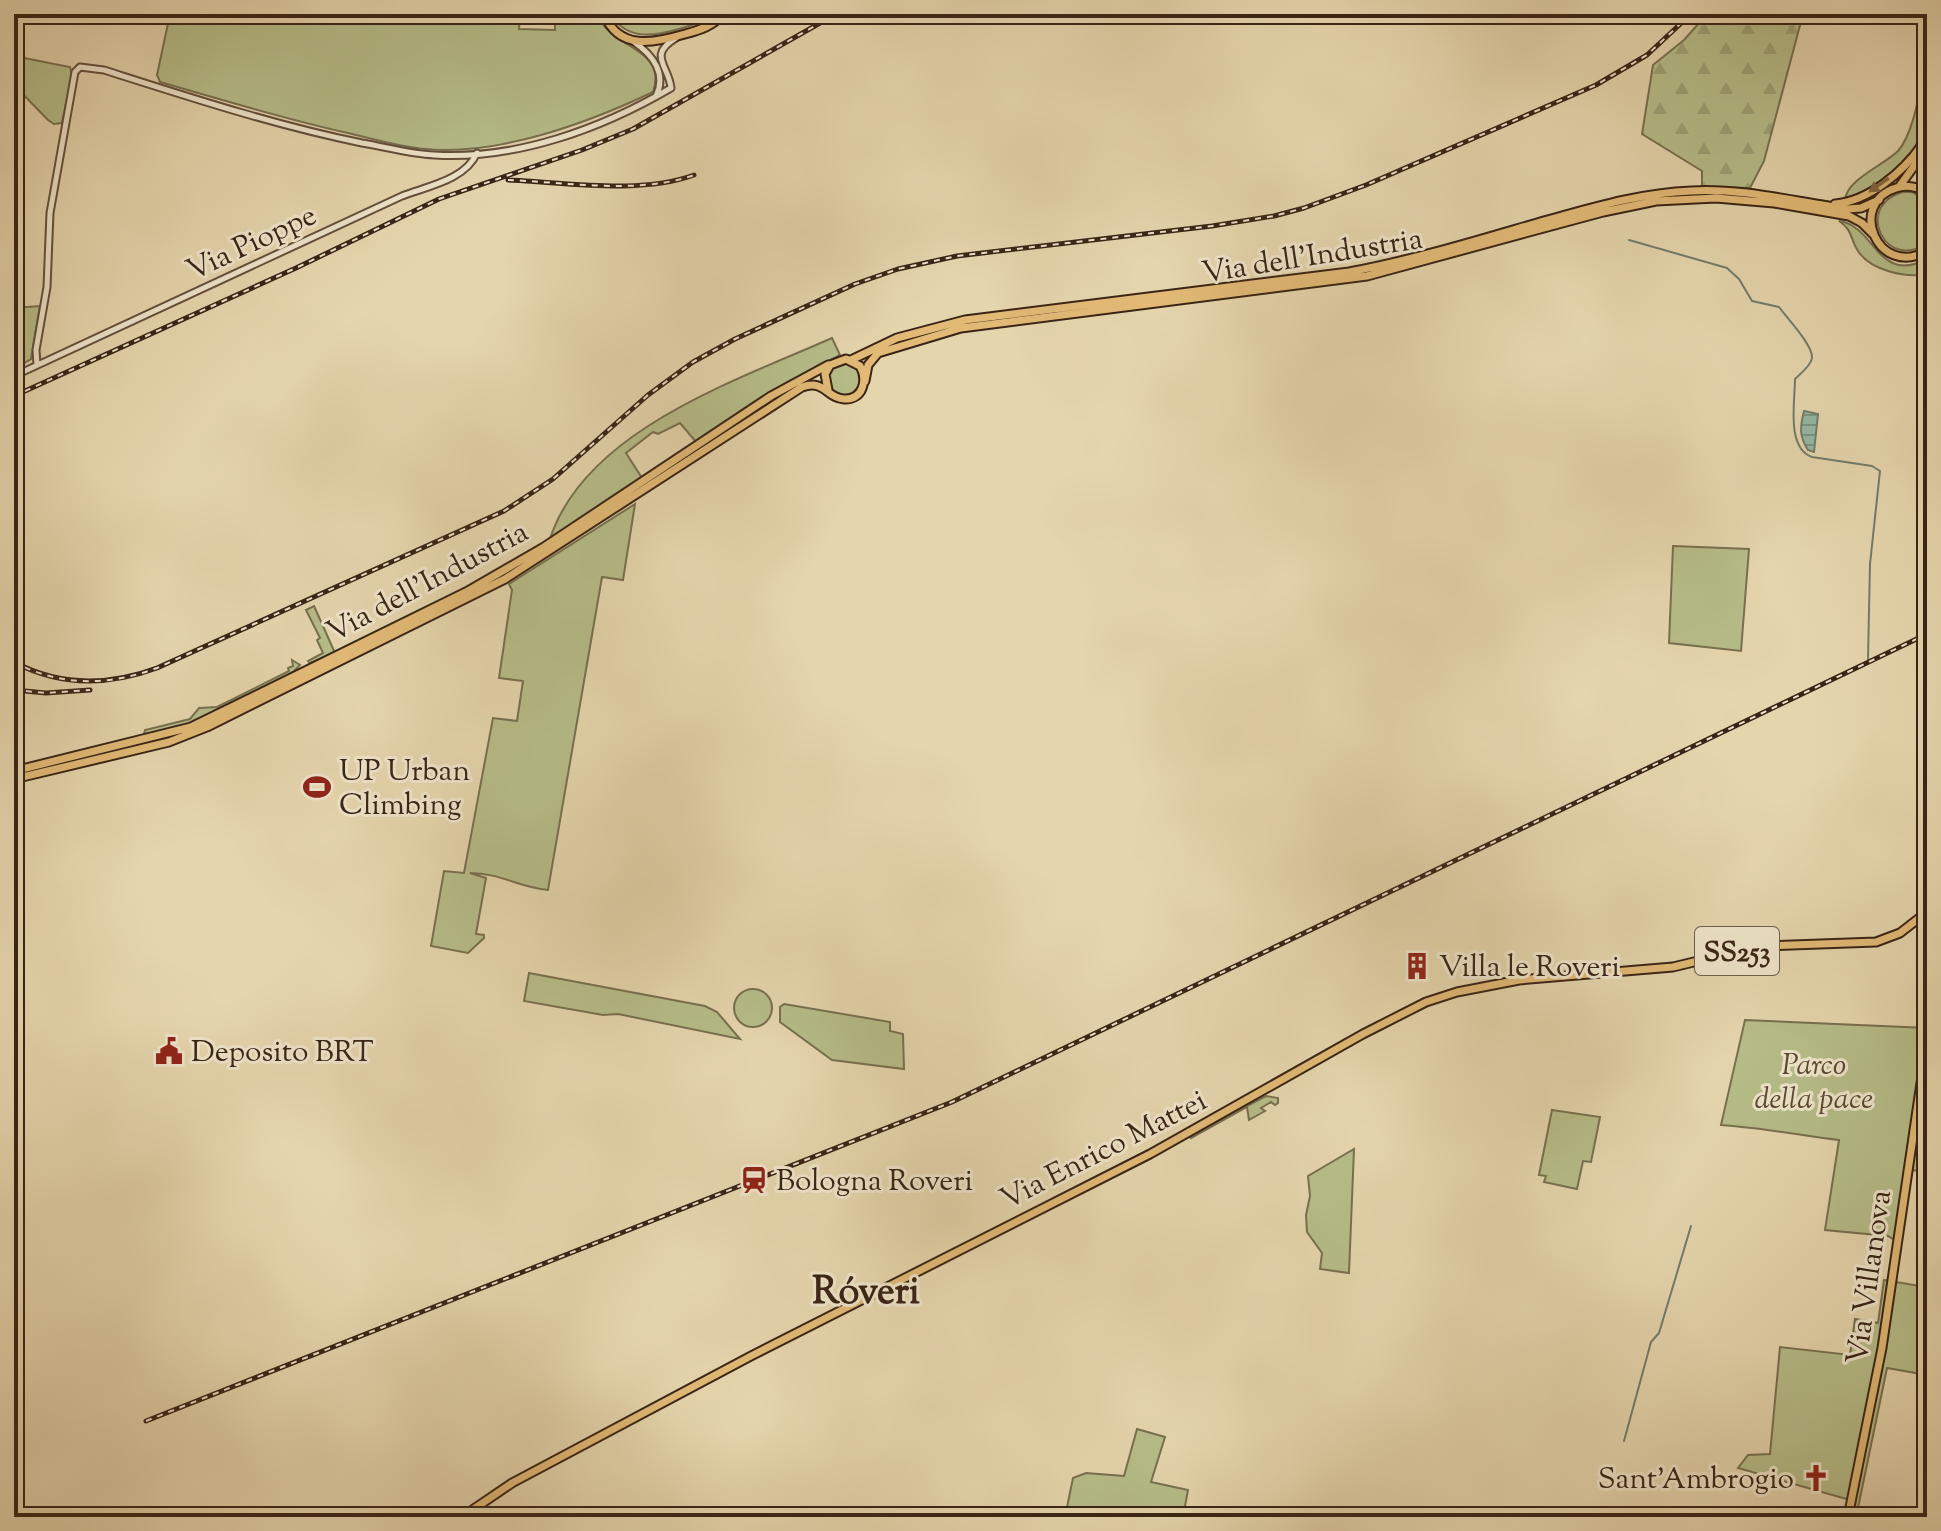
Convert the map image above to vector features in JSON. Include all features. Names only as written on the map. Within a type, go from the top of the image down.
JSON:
[{"type":"main road","points":[[604,14],[613,28],[633,41],[655,43],[712,25],[723,14]]},
{"type":"main road","points":[[1873,234],[1871,216],[1879,200],[1899,187],[1914,169],[1927,125]]},
{"type":"main road","points":[[1825,204],[1846,203],[1862,197],[1902,169],[1922,145]]},
{"type":"main road","points":[[1927,157],[1927,186]]},
{"type":"main road","points":[[1899,187],[1914,187],[1927,192]]},
{"type":"main road","name":"Via dell'Industria","points":[[851,360],[882,343],[965,320],[1349,272],[1411,259],[1600,205],[1655,194],[1737,192],[1855,209],[1879,200]]},
{"type":"main road","name":"Via dell'Industria","points":[[865,381],[868,365],[878,353],[950,331],[1009,320],[1367,276],[1603,212],[1656,201],[1716,198],[1756,201],[1849,216],[1862,223],[1883,249],[1899,257],[1916,257],[1927,251]]},
{"type":"main road","points":[[840,359],[851,360],[863,371],[865,381],[857,395],[847,399],[837,398],[828,390],[824,380],[830,365],[840,359]]},
{"type":"main road","name":"Via dell'Industria","points":[[14,771],[191,727],[477,586],[544,547],[771,396],[830,365]]},
{"type":"main road","name":"Via dell'Industria","points":[[14,779],[169,742],[207,727],[505,579],[802,387],[814,385],[828,390]]},
{"type":"main road","name":"Via Enrico Mattei","points":[[462,1517],[526,1475],[751,1356],[1150,1154],[1354,1038],[1426,1002],[1474,988],[1533,978],[1673,967],[1760,946],[1876,942],[1900,933],[1927,912]]},
{"type":"main road","name":"Via Villanova","points":[[1848,1517],[1877,1381],[1927,1042]]},
{"type":"street","points":[[671,88],[668,74],[662,66],[661,54],[669,42],[685,34]]},
{"type":"street","points":[[633,41],[653,60],[662,80],[671,88]]},
{"type":"street","points":[[37,365],[36,350],[47,287],[50,213],[77,69],[85,66],[104,70],[310,132],[420,154],[477,153],[574,134],[618,117],[671,88]]},
{"type":"street","points":[[655,98],[662,80]]},
{"type":"street","name":"Via Pioppe","points":[[14,376],[402,196],[461,173],[472,164],[477,153]]},
{"type":"green space","points":[[170,14],[517,14],[520,18],[519,29],[555,30],[555,14],[597,14],[614,35],[646,57],[656,77],[653,92],[572,126],[542,135],[453,150],[416,148],[300,122],[160,82],[157,75]]},
{"type":"green space","points":[[610,14],[714,14],[688,26],[649,35],[624,28]]},
{"type":"green space","points":[[1707,14],[1803,14],[1764,161],[1750,188],[1702,187],[1702,171],[1642,134],[1653,65],[1684,40]]},
{"type":"green space","points":[[14,56],[70,67],[72,75],[62,123],[54,124],[48,120],[14,85]]},
{"type":"green space","points":[[1927,57],[1925,107],[1916,146],[1891,177],[1845,200],[1852,186],[1904,143],[1913,120]]},
{"type":"green space","points":[[1903,192],[1912,192],[1927,201],[1927,242],[1913,250],[1900,250],[1889,244],[1881,235],[1878,223],[1879,211],[1888,200]]},
{"type":"green space","points":[[1839,221],[1851,225],[1887,260],[1897,265],[1910,265],[1927,259],[1927,274],[1899,274],[1871,264],[1858,251],[1849,231]]},
{"type":"green space","points":[[40,306],[31,359],[14,369],[14,308]]},
{"type":"green space","points":[[832,338],[840,355],[771,392],[696,442],[680,423],[658,434],[653,432],[626,453],[642,478],[550,539],[568,501],[596,468],[630,439],[669,413],[711,391]]},
{"type":"green space","points":[[844,363],[855,368],[860,379],[855,390],[844,395],[833,390],[828,379],[833,368]]},
{"type":"green space","points":[[635,504],[623,580],[602,577],[548,890],[491,875],[470,873],[486,878],[476,934],[484,935],[484,938],[468,953],[431,946],[444,871],[464,873],[493,718],[517,721],[523,681],[499,678],[512,590],[509,584]]},
{"type":"green space","points":[[1673,546],[1749,549],[1741,651],[1669,643]]},
{"type":"green space","points":[[314,606],[335,653],[310,663],[308,661],[323,653],[317,640],[320,638],[306,610]]},
{"type":"green space","points":[[292,660],[300,665],[289,676],[236,703],[200,720],[144,734],[145,730],[190,719],[199,708],[217,707],[289,671],[288,668],[293,666]]},
{"type":"green space","points":[[529,973],[705,1006],[717,1012],[740,1039],[618,1014],[603,1015],[524,1001]]},
{"type":"green space","points":[[753,989],[766,995],[772,1008],[766,1021],[753,1027],[740,1021],[734,1008],[740,995]]},
{"type":"green space","points":[[784,1004],[890,1022],[890,1031],[903,1034],[904,1069],[832,1060],[780,1022],[780,1007]]},
{"type":"green space","name":"Parco della pace","points":[[1745,1020],[1927,1028],[1916,1100],[1927,1102],[1927,1173],[1908,1169],[1896,1241],[1888,1236],[1825,1230],[1839,1140],[1721,1125]]},
{"type":"green space","points":[[1266,1096],[1278,1098],[1278,1103],[1275,1105],[1271,1102],[1261,1108],[1265,1111],[1249,1120],[1247,1107],[1191,1138],[1190,1136]]},
{"type":"green space","points":[[1552,1110],[1600,1117],[1591,1162],[1583,1161],[1577,1189],[1544,1182],[1546,1176],[1539,1175]]},
{"type":"green space","points":[[1354,1149],[1349,1273],[1320,1269],[1322,1253],[1307,1232],[1308,1176]]},
{"type":"green space","points":[[1884,1280],[1926,1287],[1927,1375],[1887,1368],[1858,1508],[1899,1517],[1848,1517],[1850,1500],[1738,1468],[1748,1455],[1770,1454],[1780,1347],[1850,1355],[1855,1319],[1878,1323]]},
{"type":"green space","points":[[1137,1429],[1165,1437],[1151,1482],[1188,1490],[1183,1517],[1065,1517],[1073,1478],[1086,1473],[1124,1476]]},
{"type":"shaded area","points":[[1804,411],[1818,414],[1814,452],[1808,450],[1802,436]]},
{"type":"waterway","points":[[1629,240],[1727,268],[1739,279],[1752,301],[1779,307],[1804,339],[1812,358],[1808,367],[1795,379],[1794,423],[1798,444],[1812,457],[1872,466],[1880,471],[1870,564],[1868,659]]},
{"type":"waterway","points":[[1624,1441],[1651,1342],[1659,1333],[1691,1226]]},
{"type":"railway","points":[[14,396],[296,268],[439,199],[582,150],[633,129],[836,14]]},
{"type":"railway","points":[[14,662],[49,676],[85,681],[121,678],[157,668],[504,511],[553,479],[648,395],[693,362],[735,339],[855,284],[898,269],[957,256],[1212,226],[1304,208],[1366,185],[1596,85],[1647,55],[1691,14]]},
{"type":"railway","points":[[508,180],[626,186],[673,181],[694,175]]},
{"type":"railway","points":[[146,1421],[952,1102],[1927,634]]},
{"type":"railway","points":[[14,690],[46,693],[90,690]]},
{"type":"place","name":"UP Urban Climbing","points":[[317,787]]},
{"type":"place","name":"Villa le Roveri","points":[[1417,966]]},
{"type":"place","name":"Deposito BRT","points":[[169,1051]]},
{"type":"place","name":"Bologna Roveri","points":[[754,1180]]},
{"type":"place","name":"Sant'Ambrogio","points":[[1816,1478]]},
{"type":"district","name":"Róveri","points":[[866,1290]]}]
